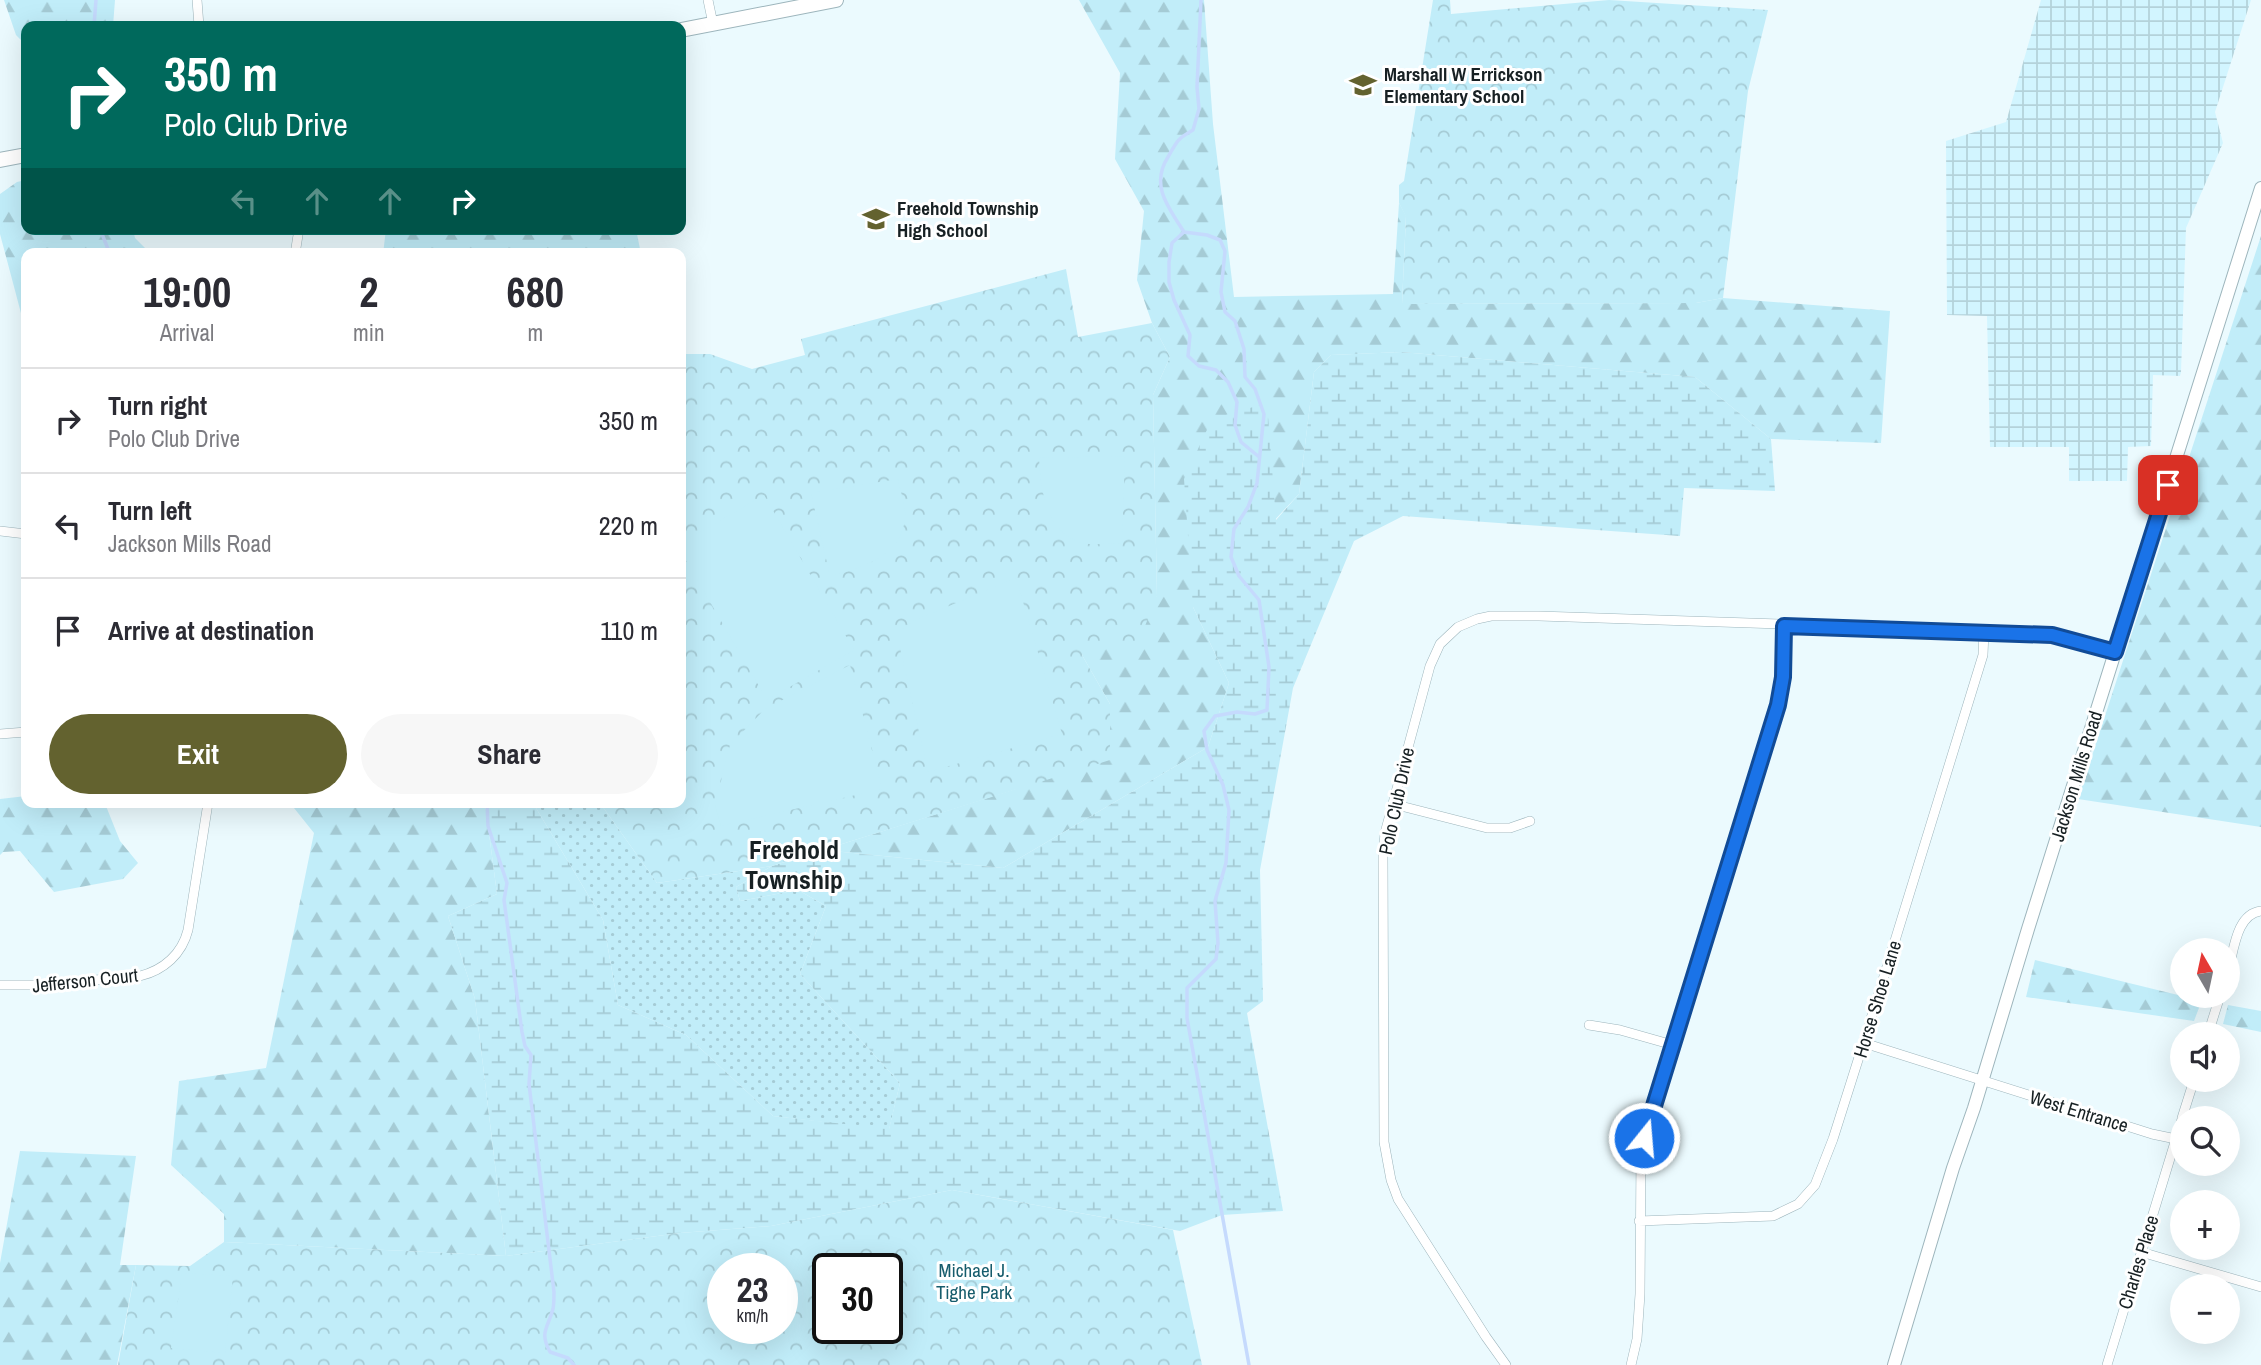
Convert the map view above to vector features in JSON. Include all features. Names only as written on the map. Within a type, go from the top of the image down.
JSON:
[{"type":"main road","points":[[686,29],[836,0]]},
{"type":"main road","points":[[0,160],[21,156]]},
{"type":"main road","name":"Jackson Mills Road","points":[[1894,1365],[1953,1168],[2261,188]]},
{"type":"street","points":[[197,0],[199,21]]},
{"type":"street","points":[[708,0],[713,24]]},
{"type":"street","points":[[0,531],[21,533]]},
{"type":"street","name":"Polo Club Drive","points":[[1506,1365],[1398,1199],[1386,1160],[1385,833],[1433,657],[1446,638],[1458,627],[1491,616],[1539,616],[2052,635],[2115,652]]},
{"type":"street","points":[[1631,1365],[1637,1339],[1641,1152],[1778,705],[1783,677],[1784,626]]},
{"type":"street","name":"Horse Shoe Lane","points":[[1639,1222],[1763,1218],[1782,1213],[1798,1204],[1810,1193],[1819,1179],[1983,655],[1984,631]]},
{"type":"street","points":[[0,734],[21,732]]},
{"type":"street","points":[[1393,804],[1488,828],[1510,828],[1530,821]]},
{"type":"street","name":"Jefferson Court","points":[[0,985],[39,985],[140,976],[156,971],[171,960],[183,944],[188,930],[207,808]]},
{"type":"street","points":[[2238,938],[2243,921],[2250,914],[2261,911]]},
{"type":"street","points":[[1589,1025],[1620,1030],[1673,1045]]},
{"type":"street","name":"West Entrance","points":[[1864,1042],[2170,1138]]},
{"type":"street","name":"Charles Place","points":[[2106,1365],[2170,1158]]},
{"type":"street","points":[[2141,1252],[2261,1287]]},
{"type":"shaded area","points":[[2041,0],[2251,0],[2215,112],[2223,143],[2186,228],[2180,376],[2153,375],[2151,446],[2128,447],[2127,481],[2069,481],[2069,447],[1990,447],[1987,316],[1947,315],[1946,141],[2006,122]]},
{"type":"green space","points":[[4,0],[115,0],[113,21],[21,21],[21,40],[16,35]]},
{"type":"green space","points":[[1079,0],[1204,0],[1213,124],[1234,297],[1393,294],[1399,203],[1406,216],[1402,304],[1696,303],[1723,298],[1890,311],[1881,443],[1771,439],[1695,377],[1401,352],[1331,355],[1314,372],[1299,494],[1193,607],[1229,683],[1208,747],[1003,868],[823,850],[1110,759],[1110,704],[1082,655],[1157,596],[1153,395],[1170,357],[1152,323],[1137,280],[1144,211],[1115,159],[1120,73]]},
{"type":"green space","points":[[1433,0],[1450,0],[1451,14],[1609,0],[1768,10],[1748,91],[1723,298],[1696,303],[1402,304],[1406,217],[1399,203],[1399,185],[1404,181]]},
{"type":"green space","points":[[21,181],[21,235],[134,235],[145,248],[21,248],[21,313],[0,234],[0,194]]},
{"type":"green space","points":[[385,235],[637,235],[640,248],[384,248]]},
{"type":"green space","points":[[2261,236],[2261,827],[2078,799]]},
{"type":"green space","points":[[1066,269],[1078,337],[1152,323],[1170,357],[1153,395],[1157,596],[1139,641],[1082,655],[1110,704],[1110,760],[772,866],[657,883],[604,808],[686,808],[686,354],[710,354],[752,369],[805,355],[801,339]]},
{"type":"green space","points":[[1401,352],[1695,377],[1771,439],[1775,491],[1684,488],[1680,536],[1403,516],[1354,541],[1293,688],[1260,870],[1263,1001],[1247,1013],[1283,1211],[1222,1215],[1180,1231],[952,1190],[771,1226],[680,1233],[506,1256],[475,999],[448,916],[497,894],[486,808],[536,808],[603,920],[618,1005],[686,1035],[773,1116],[889,1129],[900,1083],[800,974],[826,906],[798,890],[740,901],[736,887],[772,866],[823,850],[1003,868],[1208,747],[1229,683],[1193,607],[1184,479],[1212,419],[1267,403],[1276,520],[1299,494],[1314,372],[1331,355]]},
{"type":"green space","points":[[1125,456],[1122,543],[1088,544],[1070,538],[1060,530],[1048,509],[1041,483],[1039,458]]},
{"type":"green space","points":[[898,479],[905,517],[897,542],[879,558],[830,576],[811,493]]},
{"type":"green space","points":[[764,495],[854,650],[767,700],[686,561],[686,540]]},
{"type":"green space","points":[[1016,578],[1062,734],[928,772],[900,648],[900,631],[913,621]]},
{"type":"green space","points":[[850,665],[882,789],[721,826],[715,805],[730,745],[765,709]]},
{"type":"green space","points":[[21,797],[21,808],[107,808],[120,841],[138,863],[123,879],[54,892],[20,851],[3,852],[0,855],[0,799]]},
{"type":"green space","points":[[294,808],[486,808],[497,894],[448,916],[475,999],[506,1256],[224,1242],[224,1214],[171,1165],[179,1081],[266,1068],[314,833]]},
{"type":"green space","points":[[536,808],[604,808],[657,883],[772,866],[736,887],[740,901],[798,890],[826,906],[800,974],[900,1083],[889,1130],[773,1116],[686,1035],[618,1005],[603,920]]},
{"type":"green space","points":[[2035,960],[2170,993],[2170,1008],[2199,1008],[2194,1021],[2026,997]]},
{"type":"green space","points":[[2227,1008],[2261,1011],[2261,1032],[2240,1028],[2240,1022],[2224,1022]]},
{"type":"green space","points":[[20,1151],[136,1156],[120,1265],[136,1265],[117,1365],[0,1365],[0,1263]]},
{"type":"green space","name":"Michael J. Tighe Park","points":[[952,1190],[1173,1230],[1202,1365],[118,1365],[136,1265],[190,1266],[224,1242],[506,1256],[680,1233],[771,1226]]},
{"type":"green space","points":[[182,1273],[233,1276],[225,1353],[171,1348]]},
{"type":"waterway","points":[[94,21],[96,0]]},
{"type":"waterway","points":[[1184,232],[1163,196],[1161,177],[1163,167],[1180,138],[1193,130],[1199,109],[1197,87],[1201,0]]},
{"type":"waterway","points":[[1249,1365],[1187,1018],[1187,988],[1216,959],[1218,943],[1215,901],[1226,863],[1229,810],[1223,785],[1207,750],[1204,731],[1215,716],[1237,712],[1255,714],[1267,710],[1269,667],[1259,600],[1239,576],[1231,557],[1234,529],[1248,507],[1257,483],[1264,414],[1255,389],[1245,377],[1244,349],[1235,321],[1225,312],[1221,292],[1225,251],[1220,240],[1184,232],[1172,243],[1169,282],[1190,335],[1188,356],[1199,366],[1216,370],[1228,382],[1237,402],[1235,425],[1241,442],[1258,456]]},
{"type":"waterway","points":[[102,235],[108,248]]},
{"type":"waterway","points":[[487,808],[488,826],[507,883],[504,900],[522,1032],[525,1046],[531,1055],[529,1084],[554,1292],[553,1309],[545,1340],[550,1352],[568,1358],[574,1365]]},
{"type":"place","name":"Marshall W Errickson Elementary School","points":[[1363,85]]},
{"type":"place","name":"Freehold Township High School","points":[[876,219]]},
{"type":"district","name":"Freehold Township","points":[[794,865]]},
{"type":"route","points":[[1644,1138],[1778,705],[1783,677],[1784,626],[2016,632],[2070,638],[2115,652],[2168,485]]}]
